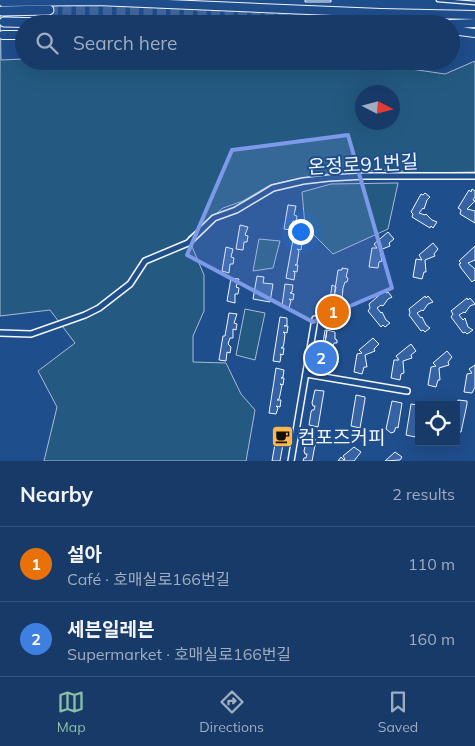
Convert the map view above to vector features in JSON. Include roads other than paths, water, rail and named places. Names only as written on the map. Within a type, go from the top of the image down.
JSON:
[{"type":"highway","points":[[2,7],[97,1],[475,15]]},
{"type":"highway","points":[[2,7],[49,10]]},
{"type":"highway","points":[[4,22],[15,22]]},
{"type":"highway","points":[[460,24],[475,23]]},
{"type":"highway","points":[[460,31],[475,33]]},
{"type":"highway","points":[[3,35],[15,35]]},
{"type":"street","name":"온정로91번길","points":[[0,334],[31,334],[92,311],[130,284],[145,262],[188,243],[214,218],[236,210],[274,188],[303,181],[329,178],[364,176],[475,176]]},
{"type":"street","points":[[292,461],[315,319]]},
{"type":"street","points":[[306,374],[407,391]]},
{"type":"lane","points":[[438,0],[475,3]]},
{"type":"tunnel","points":[[49,10],[281,15]]},
{"type":"place","name":"설아","points":[[333,312]]},
{"type":"place","name":"세븐일레븐","points":[[321,358]]},
{"type":"place","name":"컴포즈커피","points":[[282,437]]}]
